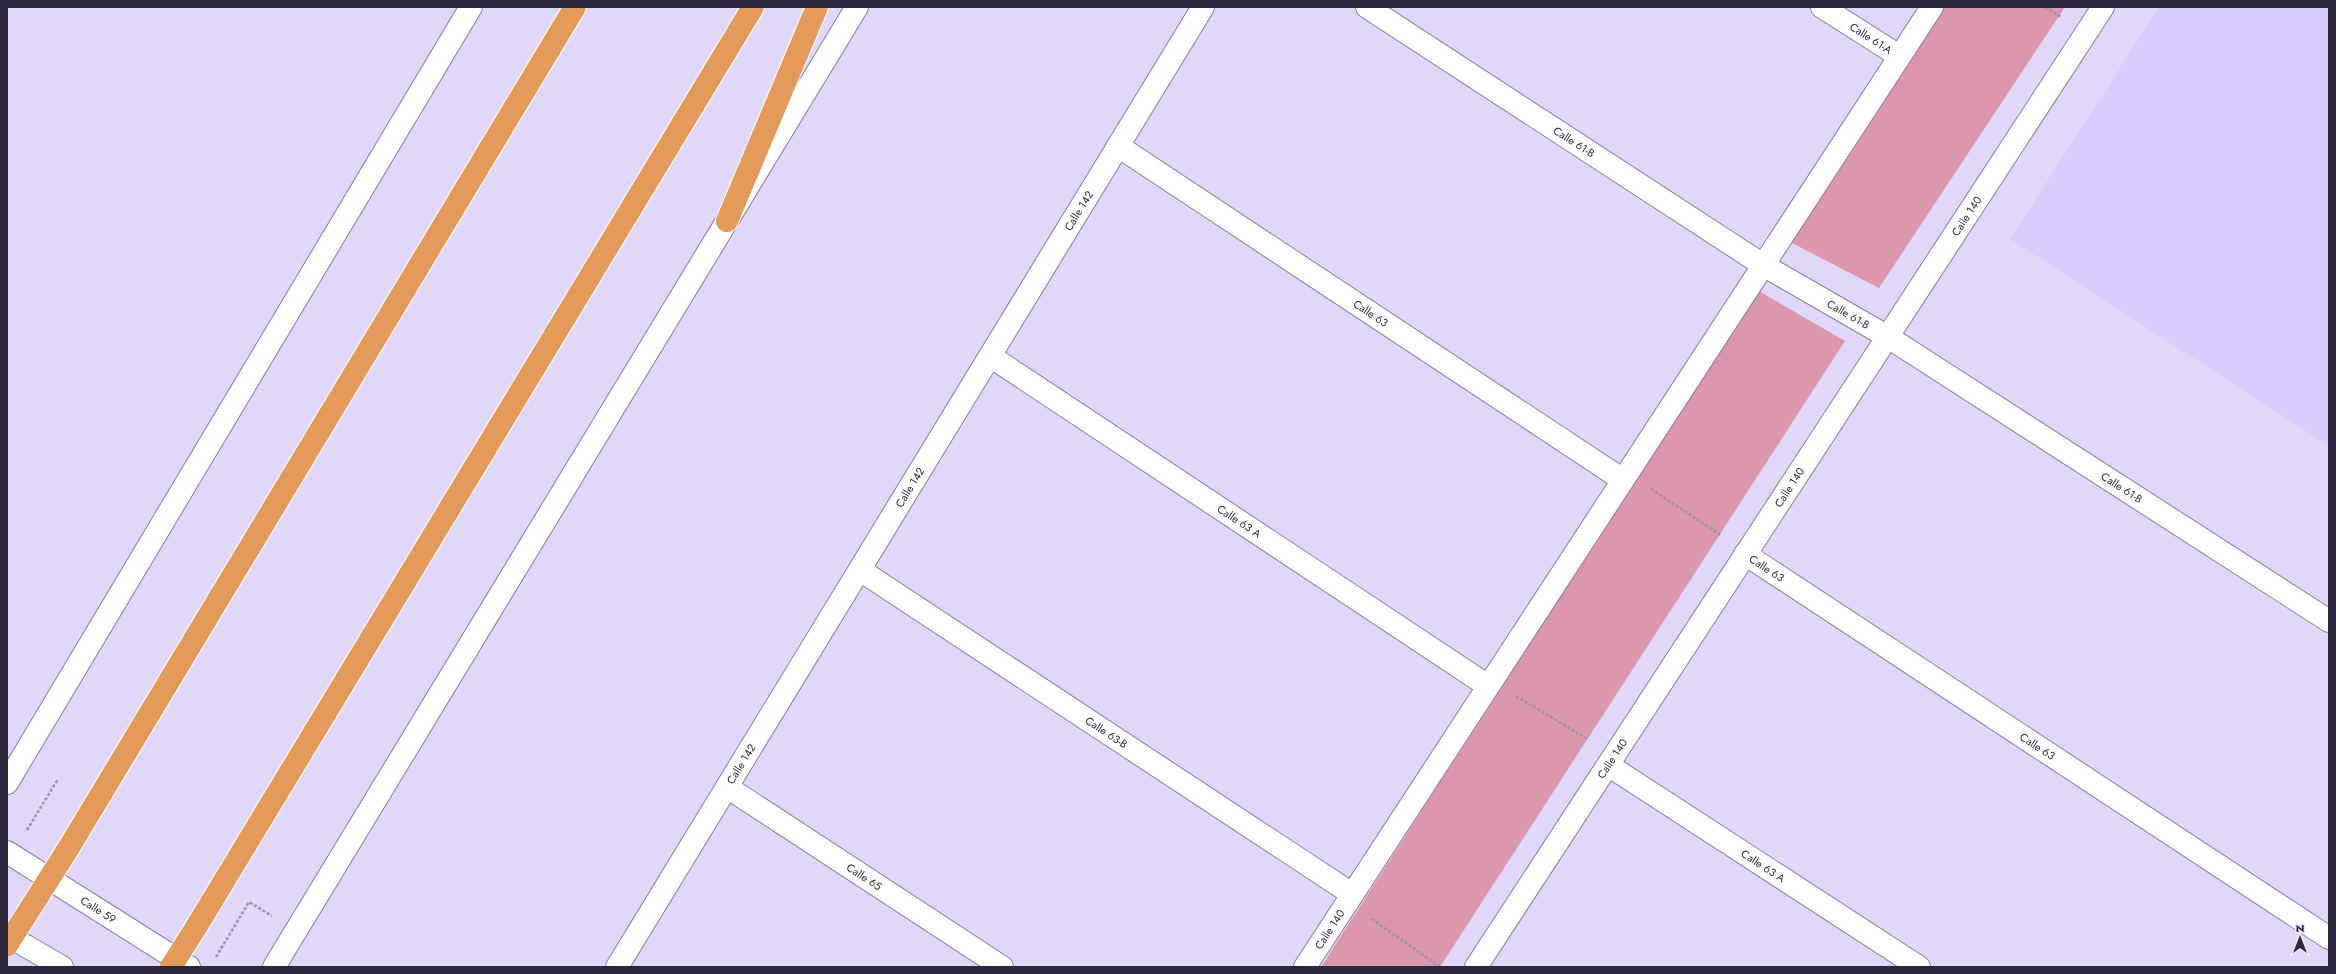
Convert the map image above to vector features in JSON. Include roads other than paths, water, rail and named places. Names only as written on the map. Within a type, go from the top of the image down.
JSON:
[{"type":"highway","points":[[7,945],[68,849],[575,7]]},
{"type":"highway","points":[[171,967],[754,7]]},
{"type":"highway","points":[[727,221],[818,7]]},
{"type":"street","points":[[7,783],[471,7]]},
{"type":"street","points":[[274,967],[858,7]]},
{"type":"street","name":"Calle 142","points":[[617,967],[1203,7]]},
{"type":"street","name":"Calle 61-B","points":[[1367,7],[1763,265],[1888,337],[2329,622]]},
{"type":"street","name":"Calle 61-A","points":[[1822,7],[1899,56]]},
{"type":"street","name":"Calle 140","points":[[1305,967],[1932,7]]},
{"type":"street","name":"Calle 140","points":[[1476,967],[2103,7]]},
{"type":"street","name":"Calle 63","points":[[1118,146],[1623,480]]},
{"type":"street","name":"Calle 63 A","points":[[990,356],[1488,686]]},
{"type":"street","name":"Calle 63","points":[[1745,554],[2329,938]]},
{"type":"street","name":"Calle 63-B","points":[[860,570],[1352,894]]},
{"type":"street","name":"Calle 63 A","points":[[1608,765],[1919,967]]},
{"type":"street","name":"Calle 65","points":[[727,787],[1002,967]]},
{"type":"street","name":"Calle 59","points":[[7,852],[189,967]]},
{"type":"street","points":[[7,934],[62,967]]}]
